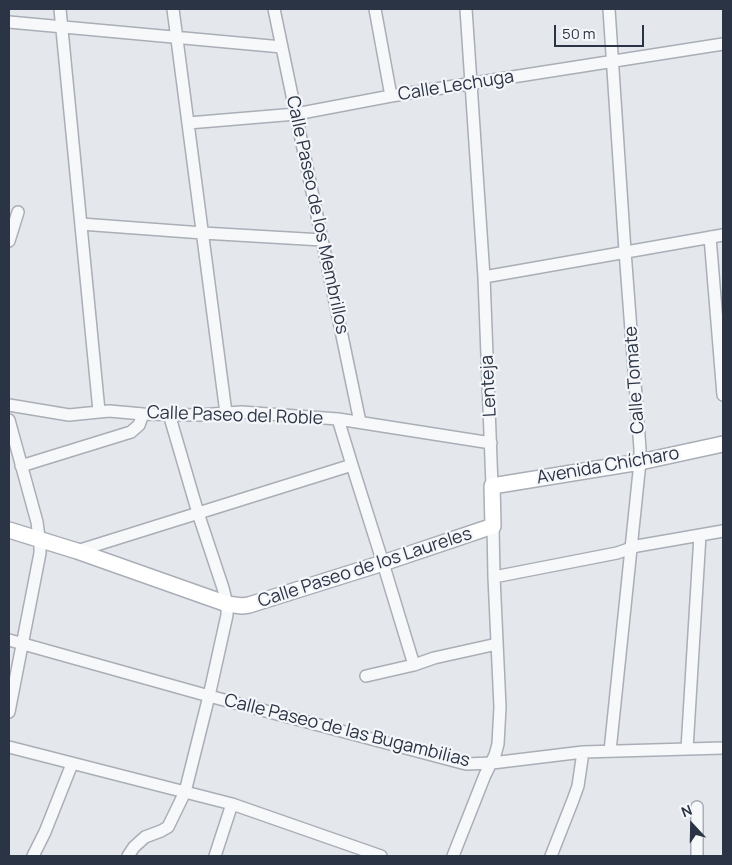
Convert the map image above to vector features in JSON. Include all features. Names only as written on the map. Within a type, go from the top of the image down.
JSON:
[{"type":"street","points":[[60,9],[99,411]]},
{"type":"street","points":[[173,9],[226,413]]},
{"type":"street","name":"Calle Paseo de los Membrillos","points":[[274,9],[360,422]]},
{"type":"street","points":[[376,9],[391,96]]},
{"type":"street","name":"Lenteja","points":[[453,856],[485,775],[492,763],[498,744],[500,725],[484,277],[466,9]]},
{"type":"street","name":"Calle Tomate","points":[[610,9],[640,462],[610,750]]},
{"type":"street","points":[[9,22],[282,47]]},
{"type":"street","name":"Calle Lechuga","points":[[188,124],[296,114],[391,96],[723,44]]},
{"type":"street","points":[[9,241],[18,212]]},
{"type":"street","points":[[81,224],[322,240]]},
{"type":"street","points":[[484,277],[723,235]]},
{"type":"street","points":[[710,237],[723,395]]},
{"type":"street","name":"Calle Paseo del Roble","points":[[9,408],[69,415],[99,411],[199,415],[257,413],[338,419],[491,443]]},
{"type":"street","points":[[21,466],[131,432],[139,425],[142,414]]},
{"type":"street","points":[[128,856],[134,847],[145,837],[168,827],[185,792],[227,615],[227,604],[223,588],[198,513],[169,414]]},
{"type":"street","points":[[338,419],[414,665]]},
{"type":"street","points":[[9,420],[40,539],[40,553],[9,712]]},
{"type":"street","name":"Avenida Chícharo","points":[[492,486],[640,462],[723,444]]},
{"type":"street","points":[[77,551],[352,466]]},
{"type":"street","name":"Calle Paseo de los Laureles","points":[[9,530],[77,551],[227,604],[242,606],[258,603],[384,563],[493,526]]},
{"type":"street","points":[[494,577],[617,554],[644,545],[723,531]]},
{"type":"street","points":[[687,749],[700,535]]},
{"type":"street","name":"Calle Paseo de las Bugambilias","points":[[9,640],[209,696],[466,764],[492,763],[610,750],[723,748]]},
{"type":"street","points":[[366,676],[497,644]]},
{"type":"street","points":[[9,747],[232,804],[381,856]]},
{"type":"street","points":[[551,856],[578,786],[583,752]]},
{"type":"street","points":[[33,856],[45,832],[72,764]]},
{"type":"street","points":[[215,856],[232,804]]},
{"type":"street","points":[[696,856],[697,807]]}]
